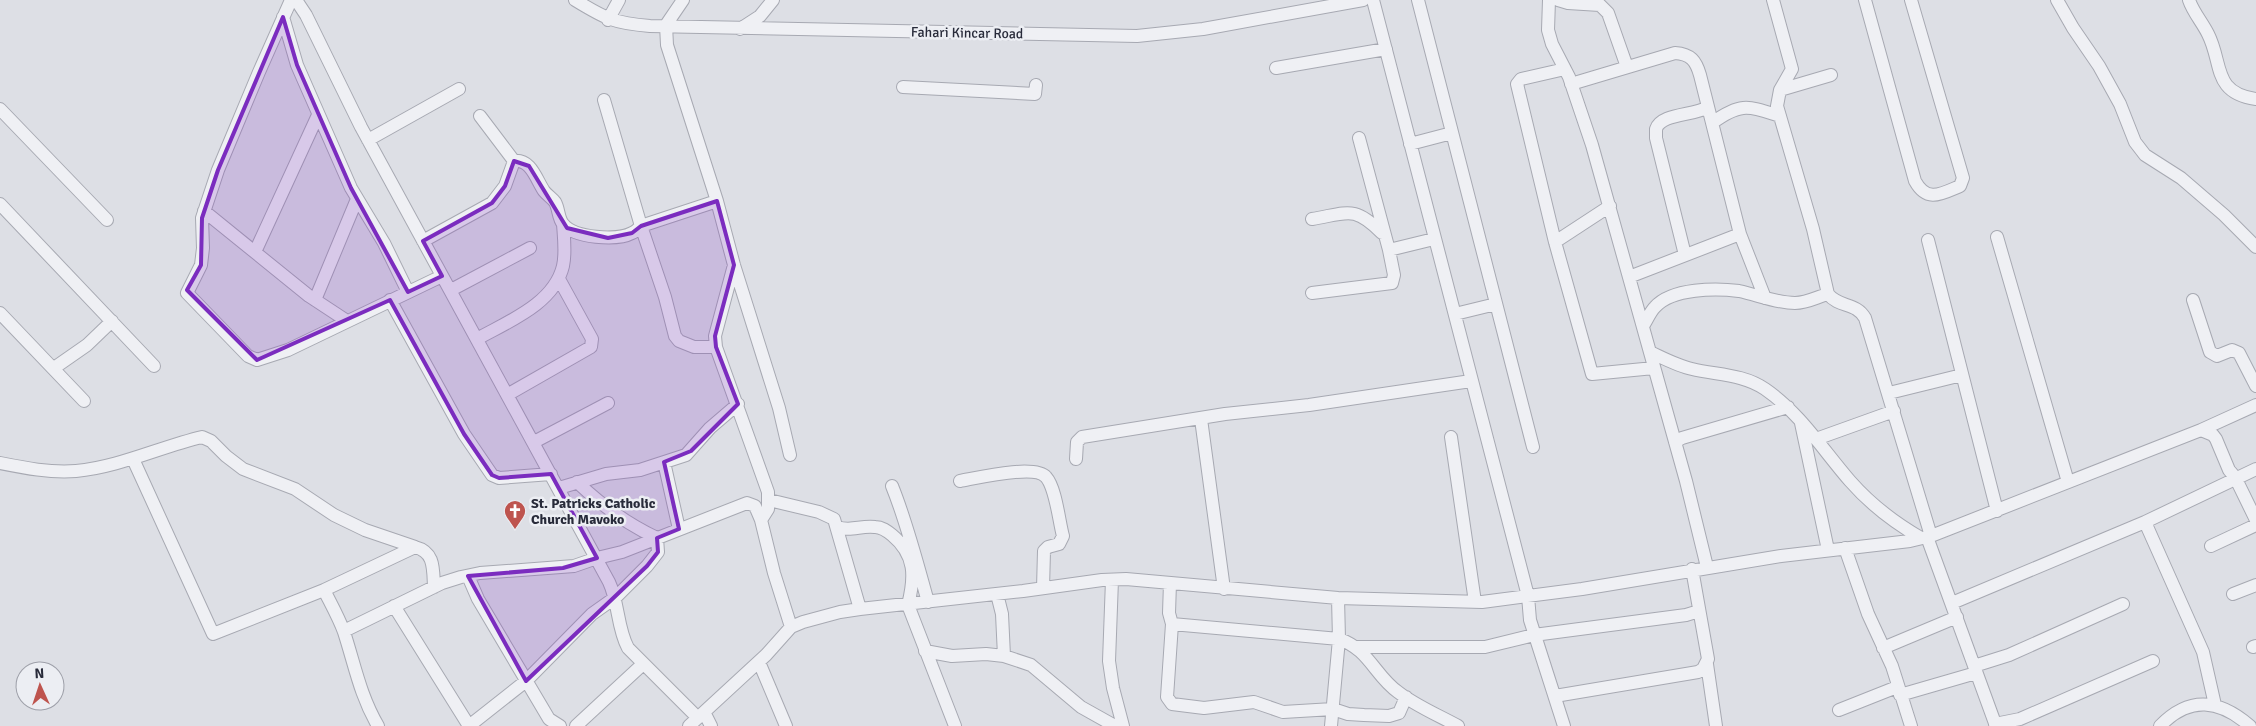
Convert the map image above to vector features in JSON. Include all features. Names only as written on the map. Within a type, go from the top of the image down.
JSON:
[{"type":"street","points":[[291,0],[218,170],[201,225],[203,257],[197,275],[187,293],[254,360],[288,350],[442,276]]},
{"type":"street","points":[[296,0],[306,15],[368,140],[559,488],[616,597],[621,634],[628,648],[697,719],[711,726]]},
{"type":"street","name":"Fahari Kincar Road","points":[[575,0],[608,20],[622,24],[740,29],[1137,36],[1203,29],[1363,0]]},
{"type":"street","points":[[608,20],[619,0]]},
{"type":"street","points":[[683,0],[666,25],[667,45],[717,201],[734,265],[779,408],[790,456]]},
{"type":"street","points":[[740,29],[760,16],[773,0]]},
{"type":"street","points":[[1373,0],[1528,596],[1530,620],[1564,726]]},
{"type":"street","points":[[1418,0],[1533,447]]},
{"type":"street","points":[[1549,0],[1548,30],[1552,44],[1571,84],[1610,206],[1675,442],[1707,567]]},
{"type":"street","points":[[1558,0],[1568,3],[1600,5],[1604,8],[1608,13],[1626,68]]},
{"type":"street","points":[[1773,0],[1791,66],[1790,73],[1780,90],[1777,106],[1813,229],[1828,294],[1834,302],[1862,312],[1894,410],[1927,537],[1996,725],[2020,719],[2153,661]]},
{"type":"street","points":[[1865,0],[1915,181],[1920,191],[1928,195],[1943,193],[1960,186],[1963,178],[1911,0]]},
{"type":"street","points":[[2057,0],[2072,28],[2099,66],[2120,104],[2135,142],[2145,155],[2181,178],[2224,216],[2256,248]]},
{"type":"street","points":[[2188,0],[2214,47],[2218,70],[2224,82],[2234,92],[2256,99]]},
{"type":"street","points":[[283,17],[297,65],[318,115],[357,199],[384,243],[408,292]]},
{"type":"street","points":[[1276,68],[1386,49]]},
{"type":"street","points":[[1571,84],[1675,53],[1687,55],[1696,63],[1740,234],[1766,298]]},
{"type":"street","points":[[1564,69],[1521,79],[1517,84],[1555,242],[1592,374],[1654,368]]},
{"type":"street","points":[[1780,90],[1831,75]]},
{"type":"street","points":[[903,87],[1036,94],[1036,85]]},
{"type":"street","points":[[368,140],[459,89]]},
{"type":"street","points":[[604,100],[665,297],[675,336],[679,341],[694,347],[716,347]]},
{"type":"street","points":[[1685,255],[1656,138],[1656,129],[1664,119],[1701,112],[1708,106]]},
{"type":"street","points":[[1712,123],[1726,112],[1742,107],[1753,108],[1780,116]]},
{"type":"street","points":[[0,109],[107,220]]},
{"type":"street","points":[[255,252],[318,115]]},
{"type":"street","points":[[480,116],[514,161]]},
{"type":"street","points":[[1410,144],[1452,133]]},
{"type":"street","points":[[1312,293],[1392,283],[1394,275],[1389,250],[1359,138]]},
{"type":"street","points":[[477,339],[534,306],[559,279],[563,264],[563,224],[554,202],[545,192],[529,166],[519,160],[514,161]]},
{"type":"street","points":[[423,240],[492,203],[505,186],[514,161]]},
{"type":"street","points":[[315,300],[357,199]]},
{"type":"street","points":[[563,224],[572,230],[590,236],[608,238],[632,233],[642,226],[717,201]]},
{"type":"street","points":[[1555,242],[1610,206]]},
{"type":"street","points":[[2,210],[154,366]]},
{"type":"street","points":[[204,211],[315,300],[347,321]]},
{"type":"street","points":[[1312,219],[1348,213],[1357,214],[1366,217],[1384,235]]},
{"type":"street","points":[[1630,277],[1740,234]]},
{"type":"street","points":[[1997,237],[2068,482]]},
{"type":"street","points":[[1389,250],[1434,239]]},
{"type":"street","points":[[1928,240],[1997,511]]},
{"type":"street","points":[[451,290],[530,248]]},
{"type":"street","points":[[734,265],[715,336],[716,347],[738,404],[769,500],[768,509],[761,520]]},
{"type":"street","points":[[507,395],[591,346],[592,339],[559,279]]},
{"type":"street","points":[[1643,326],[1655,307],[1667,298],[1679,294],[1708,290],[1738,291],[1796,303],[1828,294]]},
{"type":"street","points":[[390,300],[464,434],[492,475],[499,478],[551,474]]},
{"type":"street","points":[[2193,300],[2210,352],[2217,356],[2232,350],[2239,353],[2255,381]]},
{"type":"street","points":[[1455,314],[1496,304]]},
{"type":"street","points":[[0,313],[84,401]]},
{"type":"street","points":[[54,368],[87,345],[112,321]]},
{"type":"street","points":[[1650,352],[1689,369],[1720,373],[1754,382],[1788,407],[1852,483],[1892,521],[1927,537]]},
{"type":"street","points":[[1889,393],[1962,375]]},
{"type":"street","points":[[1076,459],[1077,442],[1082,437],[1472,381]]},
{"type":"street","points":[[534,442],[608,404]]},
{"type":"street","points":[[559,488],[606,474],[640,470],[691,451],[710,428],[738,404]]},
{"type":"street","points":[[697,719],[759,662],[791,627],[840,612],[1112,580],[1170,583],[1338,598],[1475,602],[1582,589],[1707,567],[1927,537],[2201,430],[2256,405]]},
{"type":"street","points":[[1675,442],[1682,438],[1788,407]]},
{"type":"street","points":[[1816,439],[1894,410]]},
{"type":"street","points":[[1201,419],[1224,589]]},
{"type":"street","points":[[1800,421],[1828,550]]},
{"type":"street","points":[[2201,430],[2213,435],[2229,470],[2235,477],[2256,520]]},
{"type":"street","points":[[0,463],[42,471],[77,471],[133,459],[202,437],[208,439],[243,469],[295,489],[334,516],[365,530],[423,549],[429,554],[432,562],[434,587]]},
{"type":"street","points":[[1451,437],[1475,602]]},
{"type":"street","points":[[133,459],[213,634],[324,590],[415,547]]},
{"type":"street","points":[[664,462],[679,529]]},
{"type":"street","points":[[1952,603],[2145,522],[2235,477],[2256,469]]},
{"type":"street","points":[[960,481],[1023,472],[1037,472],[1046,476],[1063,536],[1059,544],[1048,547],[1044,551],[1043,588]]},
{"type":"street","points":[[577,482],[594,499],[632,526],[657,538]]},
{"type":"street","points":[[892,486],[905,518],[909,539],[928,602]]},
{"type":"street","points":[[769,500],[828,515],[834,519],[860,609]]},
{"type":"street","points":[[344,631],[434,587],[468,576],[563,568],[622,552],[747,503],[755,506],[761,520],[774,573],[791,627]]},
{"type":"street","points":[[2145,522],[2204,652],[2215,705]]},
{"type":"street","points":[[2211,546],[2256,525]]},
{"type":"street","points":[[837,527],[848,530],[878,527],[902,544],[909,556],[913,571],[912,589],[908,605],[954,726]]},
{"type":"street","points":[[394,606],[469,726],[526,681],[592,614],[616,597],[656,555],[659,548],[657,538]]},
{"type":"street","points":[[1845,548],[1868,614],[1884,648],[1911,726]]},
{"type":"street","points":[[1692,570],[1700,612],[1716,726]]},
{"type":"street","points":[[468,576],[478,599],[549,719],[560,726]]},
{"type":"street","points":[[1112,580],[1109,661],[1113,688],[1123,726]]},
{"type":"street","points":[[1170,583],[1169,613],[1172,624],[1168,697],[1172,704],[1204,708],[1254,702],[1283,712],[1333,709],[1382,721],[1399,713],[1406,697]]},
{"type":"street","points":[[2233,594],[2256,585]]},
{"type":"street","points":[[324,590],[344,631],[358,683],[378,726]]},
{"type":"street","points":[[997,594],[1001,606],[1004,656]]},
{"type":"street","points":[[1331,726],[1339,639],[1338,598]]},
{"type":"street","points":[[1839,710],[1975,670],[2123,604]]},
{"type":"street","points":[[1356,647],[1485,647],[1534,635],[1686,616],[1700,612]]},
{"type":"street","points":[[1884,648],[1957,617]]},
{"type":"street","points":[[1172,624],[1339,639],[1356,647],[1368,657],[1389,685],[1406,697],[1458,726]]},
{"type":"street","points":[[925,651],[952,656],[986,654],[1004,656],[1031,664],[1081,707],[1106,719],[1115,726]]},
{"type":"street","points":[[759,662],[786,726]]},
{"type":"street","points":[[576,726],[643,664]]},
{"type":"street","points":[[1555,696],[1698,672],[1707,664]]},
{"type":"street","points":[[2160,726],[2174,714],[2188,708],[2215,705],[2237,715],[2250,726]]},
{"type":"highlighted area","points":[[283,17],[297,65],[351,188],[408,292],[442,276],[423,241],[492,203],[505,186],[514,161],[529,166],[567,228],[608,238],[632,233],[641,226],[717,201],[734,265],[715,336],[716,347],[738,404],[691,451],[664,462],[679,529],[657,538],[658,552],[647,566],[526,681],[468,576],[563,568],[597,558],[551,474],[499,478],[492,475],[464,434],[390,300],[257,360],[187,290],[201,265],[202,218],[218,170]]},
{"type":"place","name":"St. Patricks Catholic Church Mavoko","points":[[515,530]]}]
